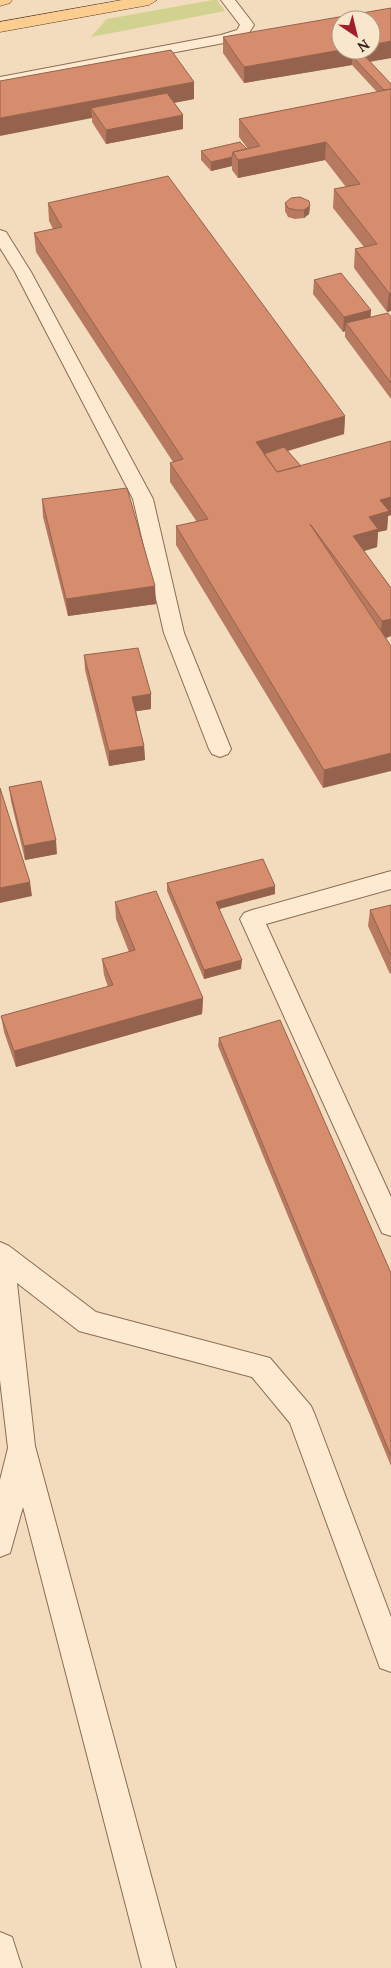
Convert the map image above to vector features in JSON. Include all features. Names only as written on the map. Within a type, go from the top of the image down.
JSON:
[{"type":"main road","points":[[0,1],[4,0]]},
{"type":"main road","points":[[0,27],[149,0]]},
{"type":"lane","points":[[0,81],[224,39],[242,33],[246,25],[228,0]]},
{"type":"lane","points":[[0,235],[23,272],[143,499],[174,633],[220,749]]},
{"type":"lane","points":[[391,880],[252,919],[391,1225]]},
{"type":"lane","points":[[0,1255],[22,1446],[159,1968]]},
{"type":"lane","points":[[0,1255],[89,1322],[260,1367],[301,1415],[391,1657]]},
{"type":"lane","points":[[0,1543],[22,1446]]},
{"type":"lane","points":[[0,1949],[4,1968]]},
{"type":"green space","points":[[217,0],[225,11],[91,37],[107,19]]},
{"type":"building","points":[[391,8],[391,41],[381,43],[381,10],[379,10]]},
{"type":"building","points":[[331,18],[331,52],[244,67],[223,37]]},
{"type":"building","points":[[171,50],[194,82],[0,118],[0,81]]},
{"type":"building","points":[[356,60],[369,60],[391,84],[391,89],[384,90]]},
{"type":"building","points":[[391,89],[391,293],[389,293],[355,249],[377,244],[334,189],[360,184],[326,142],[238,160],[233,152],[260,146],[239,119]]},
{"type":"building","points":[[167,93],[183,115],[106,130],[91,108]]},
{"type":"building","points":[[240,142],[247,149],[233,152],[232,157],[211,162],[201,151]]},
{"type":"building","points":[[168,176],[345,416],[256,442],[277,472],[391,441],[391,497],[380,500],[389,511],[369,517],[378,529],[353,536],[391,588],[391,619],[382,621],[310,524],[391,646],[391,753],[324,770],[176,526],[208,519],[170,463],[183,459],[34,233],[62,227],[48,203]]},
{"type":"building","points":[[300,197],[309,201],[310,206],[304,210],[288,208],[285,203],[291,198]]},
{"type":"building","points":[[341,273],[371,310],[344,317],[314,280]]},
{"type":"building","points":[[388,313],[391,317],[391,383],[346,323]]},
{"type":"building","points":[[284,447],[301,466],[277,472],[264,454]]},
{"type":"building","points":[[127,488],[155,586],[66,599],[42,499]]},
{"type":"building","points":[[138,648],[151,694],[132,697],[144,746],[109,751],[84,655]]},
{"type":"building","points":[[41,781],[56,840],[24,846],[9,787]]},
{"type":"building","points":[[0,788],[30,882],[0,888]]},
{"type":"building","points":[[263,859],[275,886],[216,902],[242,960],[204,970],[167,883]]},
{"type":"building","points":[[156,891],[203,998],[14,1051],[1,1016],[113,985],[102,959],[135,950],[115,902]]},
{"type":"building","points":[[391,905],[391,956],[370,910]]},
{"type":"building","points":[[280,1020],[391,1273],[391,1456],[219,1038]]}]
